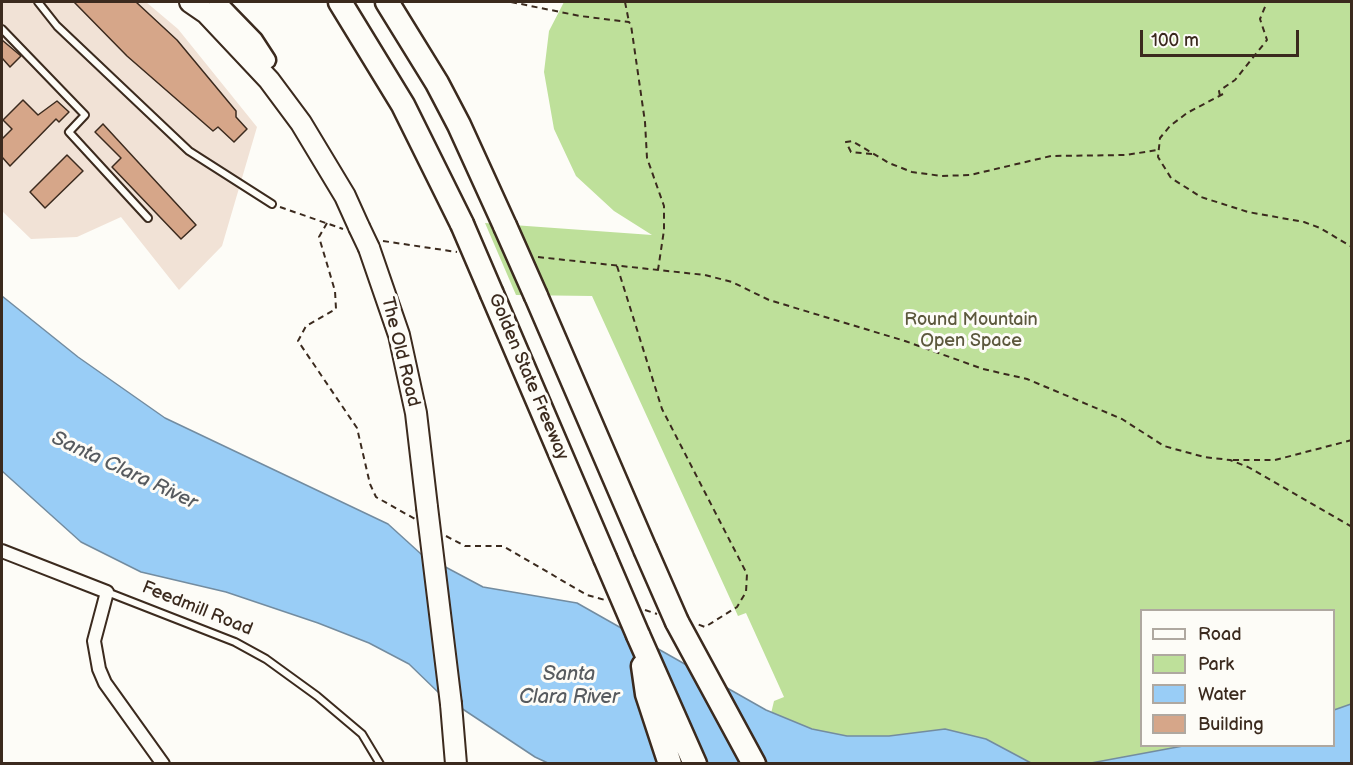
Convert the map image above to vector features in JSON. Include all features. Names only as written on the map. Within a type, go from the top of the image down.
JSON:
[{"type":"highway","name":"Golden State Freeway","points":[[340,2],[404,105],[462,224],[695,764]]},
{"type":"highway","points":[[387,2],[448,104],[505,226],[739,764]]},
{"type":"highway","points":[[678,620],[754,764]]},
{"type":"highway","points":[[638,635],[647,693],[670,764]]},
{"type":"main road","name":"The Old Road","points":[[190,2],[206,13],[269,80],[301,123],[393,280],[420,372],[427,512],[456,704],[469,764]]},
{"type":"main road","name":"The Old Road","points":[[209,2],[221,9],[267,60],[315,125],[347,178],[370,239]]},
{"type":"main road","name":"The Old Road","points":[[456,704],[456,764]]},
{"type":"street","name":"Feedmill Road","points":[[2,551],[107,592]]},
{"type":"street","points":[[107,592],[96,626],[94,641],[99,669],[105,683],[163,764]]},
{"type":"lane","points":[[38,2],[57,26],[189,151],[272,204]]},
{"type":"lane","points":[[2,29],[85,115],[69,132],[148,218]]},
{"type":"lane","name":"Feedmill Road","points":[[107,592],[235,642],[266,659],[317,696],[362,734],[380,764]]},
{"type":"path","points":[[511,2],[580,16],[629,22]]},
{"type":"path","points":[[625,2],[641,92],[647,159],[664,206],[664,230],[658,270]]},
{"type":"path","points":[[1267,2],[1260,19],[1267,40],[1235,80],[1219,91],[1222,95],[1187,112],[1160,138],[1158,150],[1162,167],[1171,178],[1201,197],[1248,212],[1304,222],[1320,228],[1352,247]]},
{"type":"path","points":[[872,154],[851,152],[846,142],[852,141],[872,154],[912,172],[942,176],[970,175],[1051,156],[1126,155],[1158,150]]},
{"type":"path","points":[[327,223],[318,237],[335,291],[336,309],[306,326],[298,341],[357,428],[370,484],[376,497],[427,512]]},
{"type":"path","points":[[641,609],[705,627],[737,607],[746,592],[747,574],[662,408],[617,266],[705,275],[732,282],[769,300],[915,344],[983,369],[1027,379],[1122,419],[1164,446],[1204,457],[1230,460],[1275,459],[1352,440]]},
{"type":"path","points":[[1230,460],[1265,475],[1352,527]]},
{"type":"path","points":[[445,535],[465,546],[503,546],[587,595],[609,601]]},
{"type":"shaded area","points":[[2,2],[146,2],[178,29],[257,127],[222,246],[179,290],[121,217],[77,237],[31,239],[2,211]]},
{"type":"green space","name":"Round Mountain Open Space","points":[[564,2],[1351,2],[1351,763],[785,763],[768,726],[774,701],[784,697],[746,613],[738,616],[592,296],[516,295],[485,223],[652,235],[614,211],[576,176],[554,129],[544,72],[549,31]]},
{"type":"water","name":"Santa Clara River","points":[[2,296],[78,357],[165,418],[388,524],[421,554],[483,587],[577,603],[766,710],[812,729],[847,736],[889,736],[945,729],[986,739],[1031,763],[550,764],[535,757],[440,694],[409,664],[369,643],[226,592],[141,572],[81,542],[2,471]]},
{"type":"water","points":[[1351,704],[1351,763],[1091,763],[1178,747],[1335,747],[1335,710]]},
{"type":"building","points":[[74,2],[136,2],[177,40],[236,111],[236,117],[247,129],[234,142],[218,127],[213,131],[127,56]]},
{"type":"building","points":[[2,40],[21,56],[10,67],[2,58]]},
{"type":"building","points":[[23,100],[38,115],[57,101],[69,112],[59,122],[56,119],[10,166],[2,157],[2,139],[12,129],[3,120]]},
{"type":"building","points":[[103,124],[196,225],[181,239],[112,167],[121,158],[95,132]]},
{"type":"building","points":[[67,155],[83,171],[45,208],[30,192]]}]
